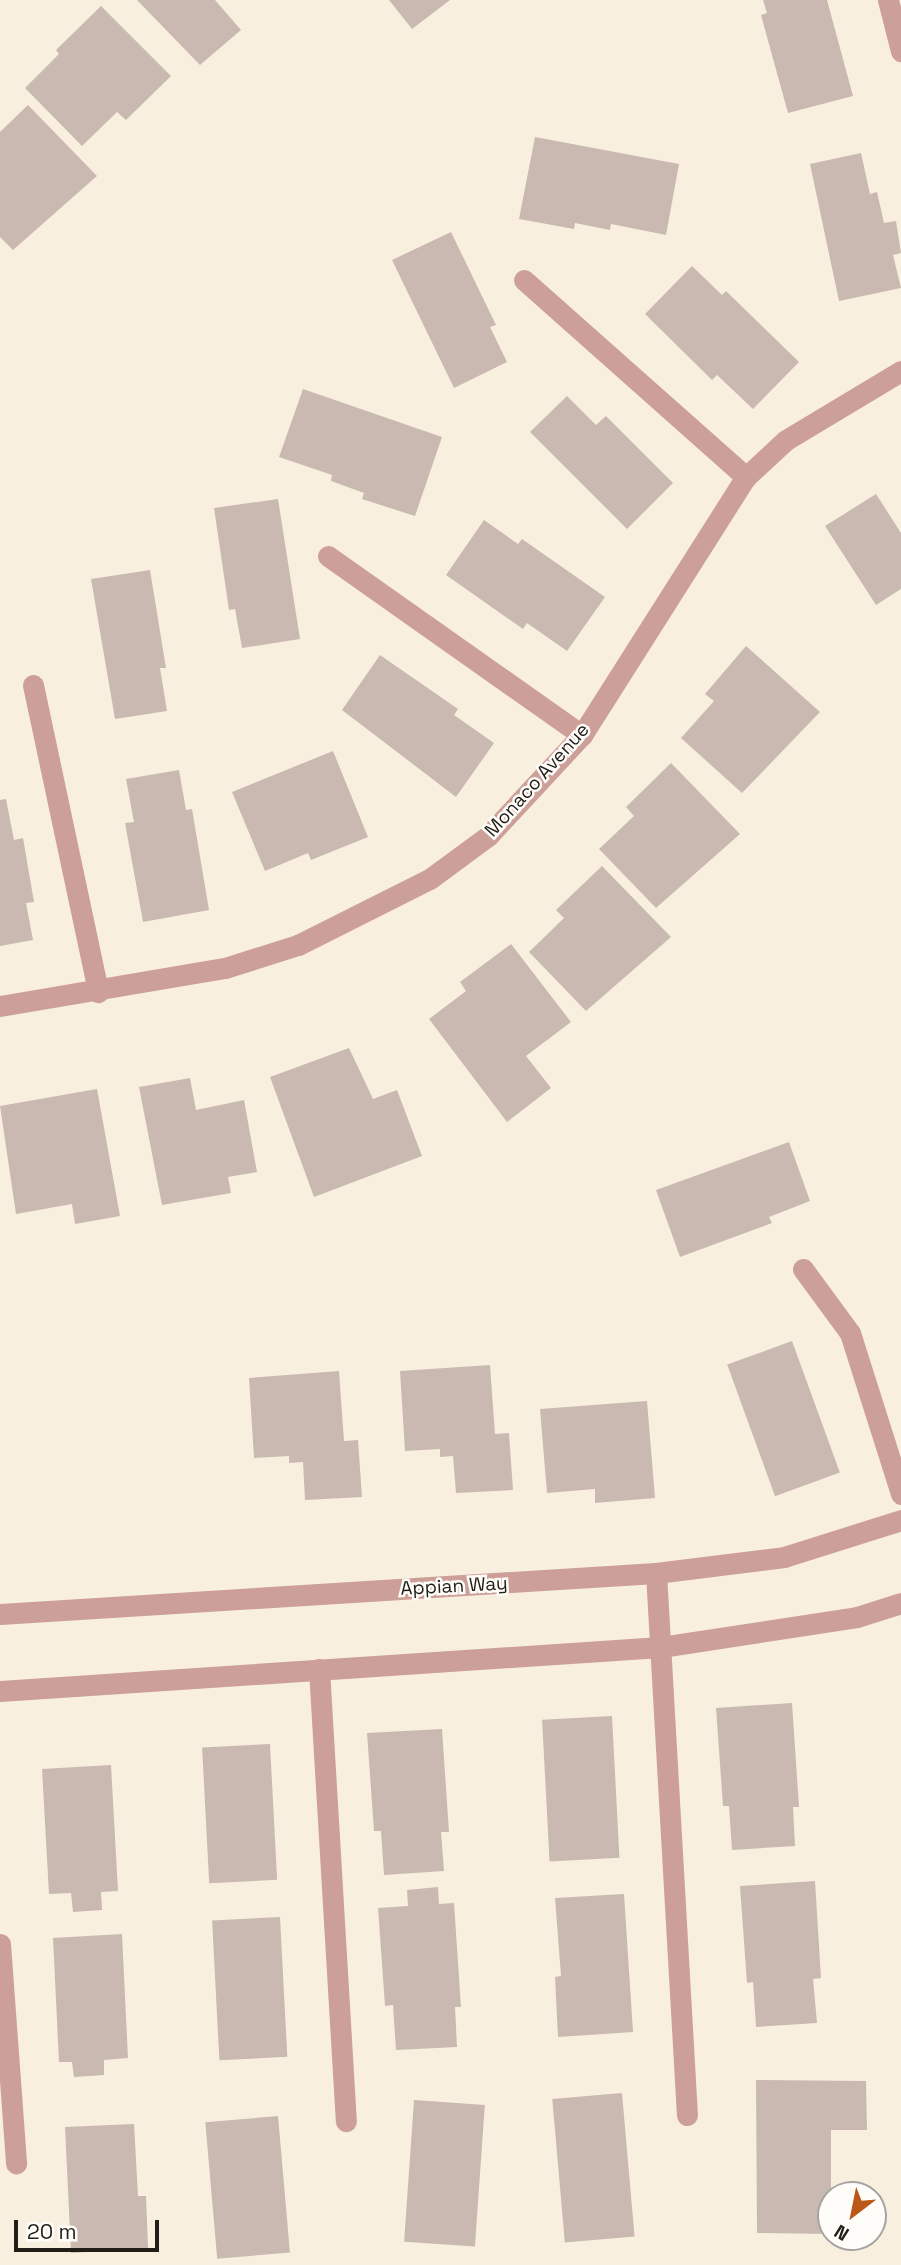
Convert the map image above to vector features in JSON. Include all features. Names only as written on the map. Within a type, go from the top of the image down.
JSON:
[{"type":"street","points":[[888,0],[901,51]]},
{"type":"street","points":[[524,280],[746,477]]},
{"type":"street","name":"Monaco Avenue","points":[[0,1006],[98,992],[225,968],[298,946],[376,910],[431,878],[488,836],[582,735],[746,477],[786,440],[901,371]]},
{"type":"street","points":[[328,556],[582,735]]},
{"type":"street","points":[[33,685],[98,992]]},
{"type":"street","points":[[803,1269],[850,1333],[901,1494]]},
{"type":"street","name":"Appian Way","points":[[0,1614],[656,1573],[784,1557],[901,1520]]},
{"type":"street","points":[[656,1573],[687,2115]]},
{"type":"street","points":[[0,1691],[661,1647],[857,1617],[901,1603]]},
{"type":"street","points":[[319,1669],[346,2121]]},
{"type":"street","points":[[0,1944],[16,2163]]},
{"type":"building","points":[[137,0],[215,0],[241,30],[200,65]]},
{"type":"building","points":[[389,0],[450,0],[412,29]]},
{"type":"building","points":[[763,0],[827,0],[853,96],[788,113],[761,15],[767,13]]},
{"type":"building","points":[[101,6],[171,76],[126,120],[117,112],[82,146],[25,88],[59,54],[56,50]]},
{"type":"building","points":[[28,105],[97,176],[13,250],[0,237],[0,132]]},
{"type":"building","points":[[535,137],[679,164],[666,235],[611,224],[610,230],[575,223],[574,229],[519,219]]},
{"type":"building","points":[[861,153],[870,194],[877,192],[884,223],[896,221],[901,253],[893,255],[901,288],[839,301],[810,164]]},
{"type":"building","points":[[451,232],[496,325],[490,327],[507,362],[454,388],[392,260]]},
{"type":"building","points":[[692,266],[722,295],[726,291],[799,362],[753,409],[717,375],[712,380],[645,314]]},
{"type":"building","points":[[303,389],[442,437],[415,516],[362,499],[364,493],[331,481],[332,475],[279,457]]},
{"type":"building","points":[[567,396],[596,425],[606,416],[673,483],[627,529],[530,432]]},
{"type":"building","points":[[876,494],[901,533],[901,589],[876,605],[825,526]]},
{"type":"building","points":[[278,499],[300,639],[242,648],[235,609],[229,610],[214,508]]},
{"type":"building","points":[[484,520],[518,544],[522,539],[605,597],[567,651],[527,623],[523,629],[446,575]]},
{"type":"building","points":[[150,570],[166,668],[160,668],[167,711],[115,719],[91,579]]},
{"type":"building","points":[[746,646],[820,712],[742,793],[681,738],[714,701],[705,694]]},
{"type":"building","points":[[380,655],[458,709],[454,715],[494,743],[456,797],[342,710]]},
{"type":"building","points":[[333,751],[368,837],[311,860],[308,853],[265,871],[232,792]]},
{"type":"building","points":[[671,763],[740,834],[656,908],[599,849],[634,816],[626,807]]},
{"type":"building","points":[[179,770],[186,810],[192,809],[209,910],[143,922],[125,823],[134,822],[126,779]]},
{"type":"building","points":[[6,799],[14,840],[23,838],[34,902],[26,903],[33,940],[0,946],[0,800]]},
{"type":"building","points":[[602,866],[671,937],[586,1011],[529,952],[564,918],[556,910]]},
{"type":"building","points":[[511,944],[571,1022],[526,1056],[551,1088],[507,1122],[429,1019],[466,991],[460,982]]},
{"type":"building","points":[[349,1048],[373,1099],[397,1090],[422,1156],[314,1197],[270,1077]]},
{"type":"building","points":[[190,1078],[196,1110],[244,1100],[257,1172],[228,1177],[231,1193],[162,1205],[139,1087]]},
{"type":"building","points":[[97,1089],[120,1216],[75,1224],[72,1204],[16,1214],[0,1106]]},
{"type":"building","points":[[789,1142],[810,1201],[769,1217],[772,1223],[680,1257],[656,1190]]},
{"type":"building","points":[[792,1341],[840,1473],[775,1496],[727,1365]]},
{"type":"building","points":[[490,1365],[495,1434],[509,1433],[513,1490],[456,1493],[453,1456],[440,1457],[440,1449],[405,1451],[400,1371]]},
{"type":"building","points":[[339,1371],[344,1441],[358,1440],[362,1497],[305,1500],[303,1462],[289,1463],[289,1456],[254,1458],[249,1378]]},
{"type":"building","points":[[647,1401],[655,1498],[595,1503],[595,1489],[547,1493],[540,1409]]},
{"type":"building","points":[[792,1703],[799,1807],[793,1807],[795,1846],[732,1850],[729,1806],[723,1806],[716,1708]]},
{"type":"building","points":[[612,1716],[619,1858],[550,1861],[542,1720]]},
{"type":"building","points":[[442,1729],[449,1832],[441,1832],[444,1871],[384,1875],[381,1831],[374,1831],[367,1733]]},
{"type":"building","points":[[270,1744],[277,1880],[209,1883],[202,1748]]},
{"type":"building","points":[[111,1765],[118,1891],[101,1892],[102,1910],[73,1912],[71,1893],[49,1894],[42,1769]]},
{"type":"building","points":[[815,1881],[821,1978],[813,1979],[817,2023],[756,2027],[753,1982],[747,1983],[740,1886]]},
{"type":"building","points":[[438,1887],[439,1904],[454,1903],[461,2007],[455,2007],[457,2047],[396,2050],[393,2005],[385,2006],[378,1908],[408,1906],[407,1890]]},
{"type":"building","points":[[624,1894],[633,2032],[558,2037],[555,1977],[561,1976],[555,1898]]},
{"type":"building","points":[[280,1917],[287,2057],[219,2060],[212,1921]]},
{"type":"building","points":[[122,1934],[128,2058],[104,2060],[104,2075],[74,2077],[72,2062],[59,2062],[53,1938]]},
{"type":"building","points":[[756,2080],[866,2081],[867,2130],[831,2130],[831,2181],[817,2181],[817,2234],[757,2233]]},
{"type":"building","points":[[622,2093],[635,2236],[565,2243],[552,2099]]},
{"type":"building","points":[[414,2100],[485,2105],[475,2247],[404,2242]]},
{"type":"building","points":[[278,2116],[290,2252],[217,2259],[205,2122]]},
{"type":"building","points":[[134,2124],[138,2196],[146,2196],[148,2248],[71,2253],[65,2127]]}]
